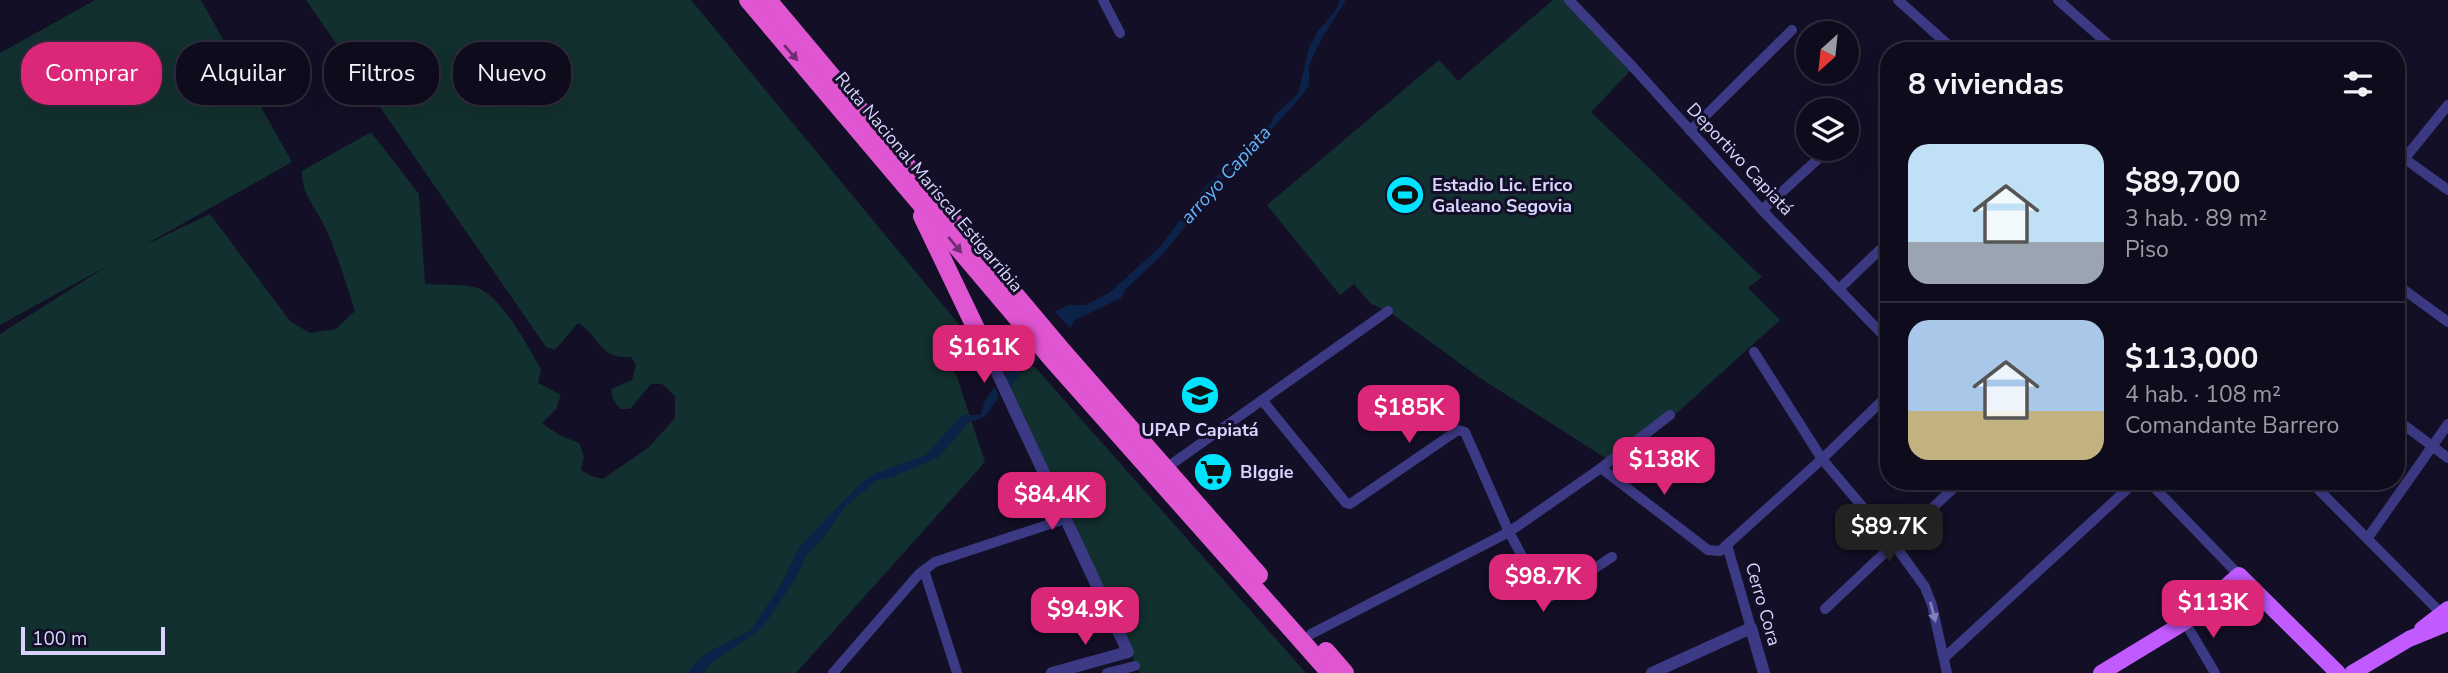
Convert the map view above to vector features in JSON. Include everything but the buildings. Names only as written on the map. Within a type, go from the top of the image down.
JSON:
[{"type":"highway","name":"Ruta Nacional Mariscal Estigarribia","points":[[748,0],[907,188],[1027,319]]},
{"type":"highway","name":"Ruta Nacional Mariscal Estigarribia","points":[[768,0],[1027,319],[1330,673]]},
{"type":"highway","points":[[907,188],[991,360]]},
{"type":"highway","name":"Ruta Nacional Mariscal Estigarribia","points":[[1056,353],[1166,468],[1345,673]]},
{"type":"main road","points":[[2101,673],[2185,622],[2239,575],[2339,673]]},
{"type":"main road","points":[[2352,673],[2446,615]]},
{"type":"street","points":[[1103,0],[1120,33]]},
{"type":"street","name":"Deportivo Capiatá","points":[[1569,0],[1762,210],[1880,332]]},
{"type":"street","points":[[1898,0],[1945,42]]},
{"type":"street","points":[[2058,0],[2106,42]]},
{"type":"street","points":[[1690,131],[1792,30]]},
{"type":"street","points":[[2448,105],[2405,159],[2448,190]]},
{"type":"street","points":[[1762,210],[1816,161]]},
{"type":"street","points":[[1839,289],[1880,250]]},
{"type":"street","points":[[2405,291],[2448,322]]},
{"type":"street","points":[[1166,468],[1388,310]]},
{"type":"street","points":[[1754,352],[1822,459],[1894,544],[1925,587],[1932,605],[1947,673]]},
{"type":"street","points":[[991,360],[1136,670],[1108,673]]},
{"type":"street","points":[[1262,400],[1346,503],[1350,504],[1458,430],[1465,432],[1510,531],[1547,599],[1612,556]]},
{"type":"street","points":[[1601,468],[1708,550],[1720,551],[1822,459],[1880,402]]},
{"type":"street","points":[[1311,634],[1510,531],[1601,468],[1670,415]]},
{"type":"street","points":[[2405,485],[2448,424]]},
{"type":"street","points":[[2405,426],[2448,458]]},
{"type":"street","points":[[1825,608],[1951,490]]},
{"type":"street","points":[[1944,658],[2126,490]]},
{"type":"street","points":[[2157,490],[2239,575]]},
{"type":"street","points":[[2319,490],[2446,615]]},
{"type":"street","points":[[2367,539],[2401,490]]},
{"type":"street","points":[[833,673],[924,570],[935,562],[1065,519]]},
{"type":"street","name":"Cerro Cora","points":[[1727,545],[1764,673]]},
{"type":"street","points":[[924,570],[957,673]]},
{"type":"street","points":[[2185,622],[2215,673]]},
{"type":"street","points":[[1652,673],[1751,628]]},
{"type":"street","points":[[1052,673],[1128,652]]},
{"type":"green space","points":[[95,0],[201,0],[225,42],[176,42],[176,105],[260,105],[292,162],[143,246],[210,214],[290,321],[310,333],[336,329],[355,311],[330,239],[304,187],[302,171],[371,132],[419,194],[425,284],[474,287],[484,291],[503,309],[541,370],[538,383],[561,395],[556,409],[542,423],[559,435],[579,443],[584,456],[581,470],[603,479],[649,447],[675,418],[675,396],[662,384],[651,384],[630,409],[620,409],[613,399],[611,389],[632,380],[636,365],[631,357],[608,352],[578,323],[555,350],[546,347],[379,105],[439,105],[439,42],[335,42],[306,0],[691,0],[967,334],[942,351],[957,377],[985,462],[796,673],[0,673],[0,334],[109,265],[0,325],[0,53]]},
{"type":"green space","points":[[1553,0],[1567,0],[1633,68],[1591,112],[1762,277],[1748,288],[1780,320],[1618,466],[1480,378],[1388,311],[1371,304],[1354,284],[1340,295],[1267,205],[1439,60],[1458,81]]},
{"type":"green space","points":[[1034,366],[1306,673],[1140,673],[1005,381]]},
{"type":"water","name":"arroyo Capiata","points":[[1340,0],[1346,0],[1309,65],[1309,86],[1299,99],[1239,161],[1162,255],[1126,289],[1121,298],[1075,320],[1070,328],[1055,312],[1068,305],[1085,305],[1109,293],[1159,248],[1205,187],[1298,94],[1309,47]]},
{"type":"water","points":[[1020,337],[1039,360],[1026,364],[1008,392],[1005,369]]},
{"type":"water","points":[[994,387],[999,397],[987,414],[969,422],[939,457],[876,481],[846,506],[822,539],[807,554],[796,578],[763,627],[710,664],[703,673],[688,673],[695,663],[710,651],[751,630],[782,583],[800,546],[860,484],[871,475],[926,455],[957,420],[965,415],[981,415],[984,403]]},
{"type":"place","name":"Estadio Lic. Erico Galeano Segovia","points":[[1405,195]]},
{"type":"place","name":"UPAP Capiatá","points":[[1200,395]]},
{"type":"place","name":"BIggie","points":[[1213,472]]}]
